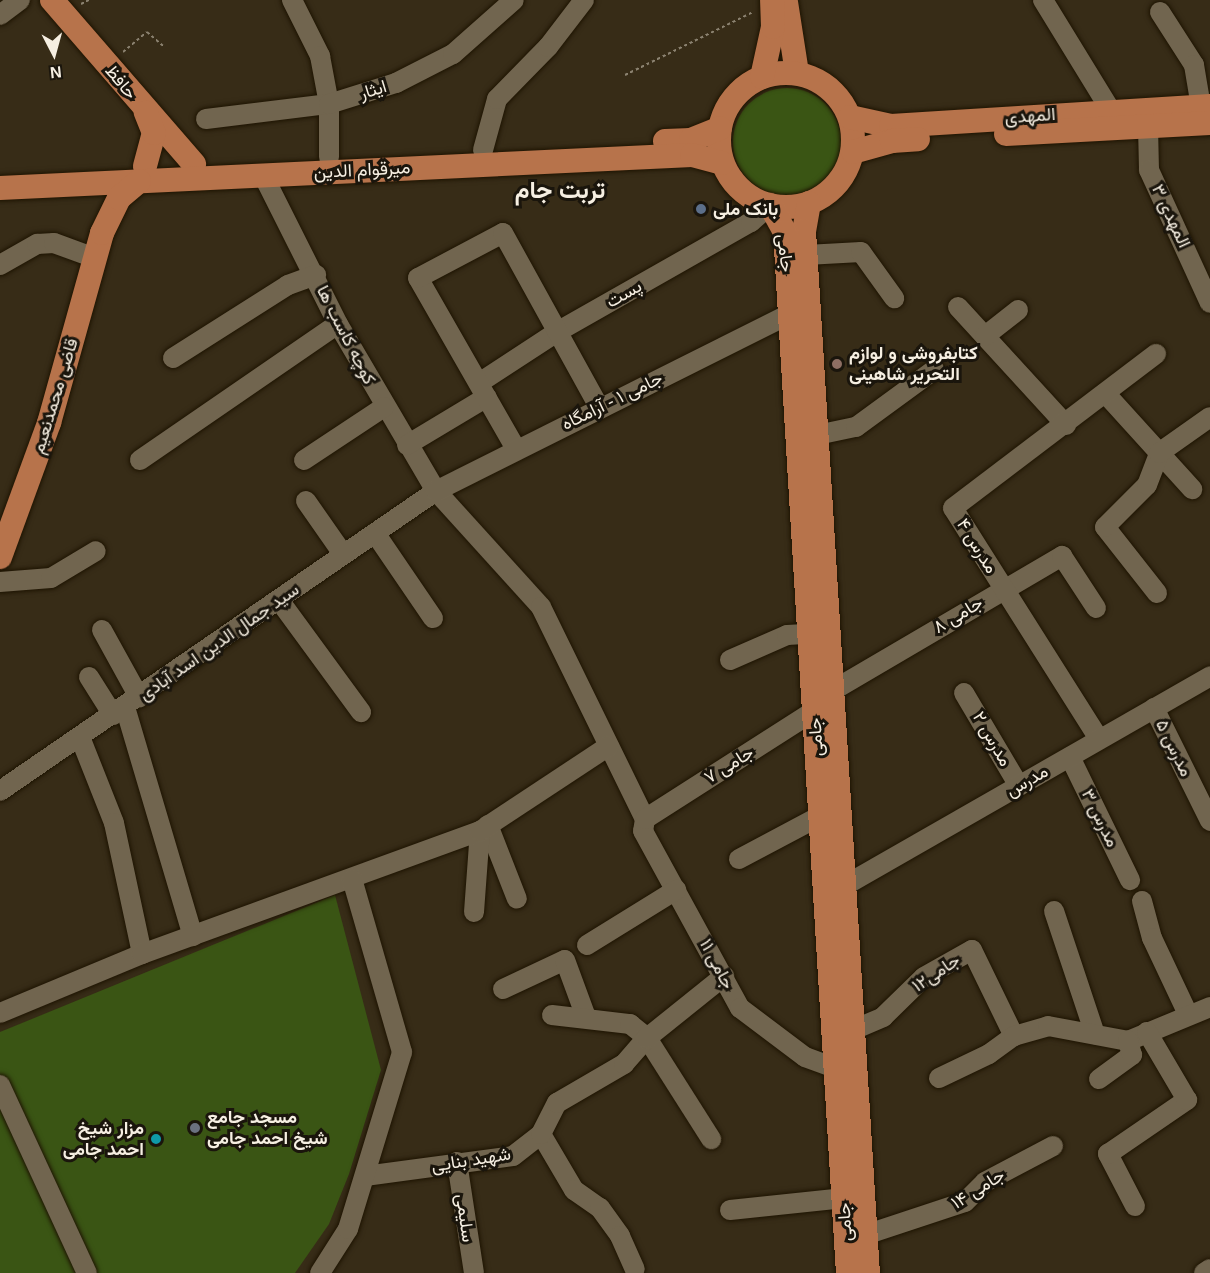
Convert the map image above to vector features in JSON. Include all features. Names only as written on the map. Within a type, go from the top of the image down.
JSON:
[{"type":"main road","name":"حافظ","points":[[52,0],[194,164]]},
{"type":"main road","points":[[777,1],[797,74]]},
{"type":"main road","points":[[762,77],[777,1]]},
{"type":"main road","points":[[797,74],[829,88],[850,117],[853,152],[838,184],[809,203],[770,206],[741,190],[722,163],[720,128],[734,97],[762,77],[797,74]]},
{"type":"main road","points":[[142,174],[154,133],[144,108]]},
{"type":"main road","name":"المهدی","points":[[850,117],[891,126],[1111,111],[1207,112]]},
{"type":"main road","name":"المهدی","points":[[853,152],[892,141],[1148,126],[1207,112]]},
{"type":"main road","name":"میرقوام الدین","points":[[405,161],[483,150],[691,140],[720,128]]},
{"type":"main road","name":"میرقوام الدین","points":[[0,173],[263,175],[405,161],[692,155],[722,163]]},
{"type":"main road","name":"میرقوام الدین","points":[[0,188],[70,184],[194,164],[329,158],[367,163]]},
{"type":"main road","name":"قاضی محمدنعیم","points":[[2,547],[49,423],[102,233],[119,198],[142,174]]},
{"type":"main road","name":"قاضی محمدنعیم","points":[[70,184],[85,186],[93,196],[102,233]]},
{"type":"main road","name":"جامی","points":[[809,203],[806,255],[832,691],[836,1068],[849,1124]]},
{"type":"main road","name":"جامی","points":[[770,206],[785,232],[820,816],[835,888],[853,1030],[849,1124],[851,1162],[866,1235],[868,1273]]},
{"type":"main road","name":"جامی","points":[[848,1273],[844,1198],[851,1162]]},
{"type":"street","points":[[0,15],[20,0]]},
{"type":"street","points":[[292,0],[320,56],[329,104],[329,158]]},
{"type":"street","name":"ایثار","points":[[206,119],[329,104],[396,82],[453,54],[514,0]]},
{"type":"street","points":[[483,150],[497,99],[548,46],[584,0]]},
{"type":"street","points":[[1043,0],[1111,111]]},
{"type":"street","points":[[1160,12],[1194,65],[1207,112]]},
{"type":"street","name":"المهدی ۳","points":[[1148,126],[1149,170],[1210,303]]},
{"type":"street","name":"کوچه کاسب ها","points":[[263,175],[316,275],[338,324],[407,445],[436,491],[541,607],[609,746]]},
{"type":"street","name":"پست","points":[[407,445],[557,332],[751,222],[770,206]]},
{"type":"street","points":[[516,449],[418,278],[503,233],[599,407]]},
{"type":"street","points":[[0,265],[37,244],[54,243],[95,258]]},
{"type":"street","points":[[806,255],[861,252],[894,298]]},
{"type":"street","points":[[173,358],[288,285],[316,275]]},
{"type":"street","points":[[958,307],[1066,425]]},
{"type":"street","points":[[985,336],[1018,310]]},
{"type":"street","name":"جامی ۱ - آرامگاه","points":[[436,491],[599,407],[790,315]]},
{"type":"street","points":[[140,460],[338,324]]},
{"type":"street","name":"مدرس ۴","points":[[1099,739],[953,508],[1066,425],[1156,354]]},
{"type":"street","points":[[817,435],[856,427],[934,370]]},
{"type":"street","points":[[1105,393],[1192,489]]},
{"type":"street","points":[[304,460],[384,407]]},
{"type":"street","points":[[1157,593],[1105,526],[1147,485],[1160,453],[1210,417]]},
{"type":"street","name":"سید جمال الدین اسد آبادی","points":[[0,791],[436,491]]},
{"type":"street","points":[[306,501],[343,554]]},
{"type":"street","points":[[375,533],[434,618]]},
{"type":"street","points":[[0,582],[51,578],[96,551]]},
{"type":"street","name":"جامی ۸","points":[[832,691],[1003,588],[1062,556],[1096,608]]},
{"type":"street","points":[[279,600],[361,712]]},
{"type":"street","points":[[102,630],[193,936]]},
{"type":"street","points":[[730,660],[787,635],[809,634]]},
{"type":"street","name":"مدرس","points":[[835,888],[1210,676]]},
{"type":"street","points":[[89,677],[126,706]]},
{"type":"street","name":"مدرس ۲","points":[[964,693],[1019,786]]},
{"type":"street","name":"مدرس ۵","points":[[1154,708],[1210,821]]},
{"type":"street","name":"جامی ۷","points":[[645,819],[814,711]]},
{"type":"street","points":[[80,737],[114,823],[142,954]]},
{"type":"street","points":[[0,1013],[142,954],[352,879],[484,828],[609,746]]},
{"type":"street","name":"جامی ۱۱","points":[[609,746],[645,819],[643,831],[740,1008],[805,1057],[836,1068]]},
{"type":"street","name":"مدرس ۳","points":[[1070,757],[1130,880]]},
{"type":"street","points":[[739,859],[820,816]]},
{"type":"street","points":[[484,828],[517,899]]},
{"type":"street","points":[[474,912],[484,828]]},
{"type":"street","points":[[320,1273],[348,1228],[402,1052],[352,879]]},
{"type":"street","points":[[587,945],[676,890]]},
{"type":"street","points":[[1142,901],[1152,938],[1188,1014]]},
{"type":"street","points":[[1054,911],[1095,1034]]},
{"type":"street","name":"جامی۱۲","points":[[853,1030],[883,1017],[924,976],[972,950],[1014,1036]]},
{"type":"street","points":[[503,989],[565,960],[586,1017]]},
{"type":"street","name":"شهید بنایی","points":[[365,1176],[513,1156],[542,1134],[557,1103],[624,1064],[647,1038],[724,976]]},
{"type":"street","points":[[939,1078],[989,1054],[1014,1036],[1048,1026],[1128,1041],[1188,1014],[1210,1007]]},
{"type":"street","points":[[552,1015],[586,1017],[630,1024],[647,1038],[711,1139]]},
{"type":"street","points":[[1135,1206],[1108,1154],[1187,1100],[1147,1032]]},
{"type":"street","points":[[1099,1078],[1132,1055],[1128,1041]]},
{"type":"street","points":[[0,1085],[87,1273]]},
{"type":"street","points":[[542,1134],[574,1190],[600,1208],[636,1269]]},
{"type":"street","name":"جامی ۱۴","points":[[866,1235],[965,1202],[985,1182],[1053,1146]]},
{"type":"street","name":"سلیمی","points":[[457,1162],[474,1273]]},
{"type":"street","points":[[730,1210],[844,1198]]},
{"type":"street","points":[[1204,1273],[1210,1269]]},
{"type":"path","points":[[625,75],[777,1]]},
{"type":"path","points":[[107,65],[147,32],[164,47]]},
{"type":"green space","points":[[787,88],[808,92],[825,104],[837,121],[841,142],[837,163],[825,180],[808,192],[787,196],[766,192],[749,180],[737,163],[733,142],[737,121],[749,104],[766,92]]},
{"type":"green space","points":[[335,895],[381,1070],[349,1174],[329,1224],[295,1273],[0,1273],[0,1032]]},
{"type":"place","name":"بانک ملی","points":[[701,209]]},
{"type":"place","name":"کتابفروشی و لوازم التحریر شاهینی","points":[[837,364]]},
{"type":"place","name":"مسجد جامع شیخ احمد جامی","points":[[195,1128]]},
{"type":"place","name":"مزار شیخ احمد جامی","points":[[156,1139]]},
{"type":"district","name":"تربت جام","points":[[560,190]]}]
